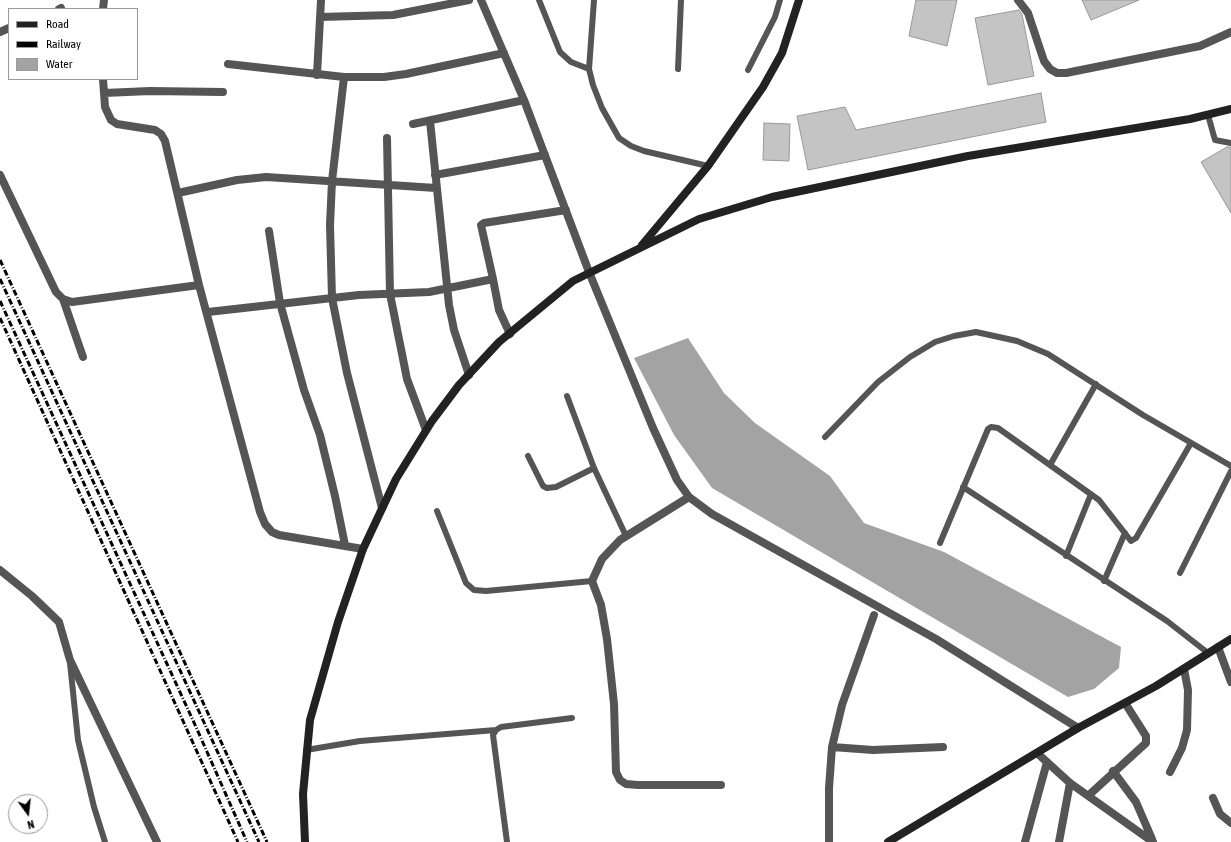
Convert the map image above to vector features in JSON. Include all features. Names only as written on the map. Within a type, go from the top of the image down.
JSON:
[{"type":"street","points":[[317,75],[321,0]]},
{"type":"street","points":[[320,17],[393,15],[468,0]]},
{"type":"street","points":[[481,0],[524,100],[589,272],[666,458],[677,480],[689,497],[712,514],[936,639],[1078,728]]},
{"type":"street","points":[[640,247],[708,166],[763,87],[782,53],[799,0]]},
{"type":"street","points":[[1018,0],[1028,13],[1044,62],[1050,69],[1057,73],[1066,73],[1200,46],[1212,42],[1231,32]]},
{"type":"street","points":[[228,64],[317,75],[384,77],[406,74],[504,53]]},
{"type":"street","points":[[344,77],[332,181],[330,225],[332,298],[347,373],[382,508]]},
{"type":"street","points":[[103,80],[105,107],[111,120],[117,124],[155,130],[165,141],[170,156],[199,285],[208,312],[260,512],[265,524],[272,532],[279,535],[363,549]]},
{"type":"street","points":[[104,93],[150,91],[223,92]]},
{"type":"street","points":[[413,124],[524,100]]},
{"type":"street","points":[[305,842],[303,794],[310,720],[338,622],[363,549],[382,508],[396,479],[426,430],[459,385],[510,334],[573,281],[699,219],[772,197],[968,156],[1190,119],[1231,109]]},
{"type":"street","points":[[430,121],[436,188],[454,330],[469,375]]},
{"type":"street","points":[[387,138],[390,294],[407,379],[426,430]]},
{"type":"street","points":[[435,175],[545,154]]},
{"type":"street","points":[[0,175],[56,292],[63,300],[82,357]]},
{"type":"street","points":[[178,193],[255,178],[279,177],[436,188]]},
{"type":"street","points":[[510,334],[500,310],[481,225],[484,223],[566,210]]},
{"type":"street","points":[[269,230],[280,303],[304,390],[320,435],[345,545]]},
{"type":"street","points":[[208,312],[332,298],[429,292],[493,279]]},
{"type":"street","points":[[63,300],[72,302],[199,285]]},
{"type":"street","points":[[689,497],[626,536],[609,550],[602,559],[592,580],[601,605],[607,639],[614,704],[616,772],[620,780],[626,784],[638,785],[721,785]]},
{"type":"street","points":[[0,570],[55,616],[59,622],[70,660],[157,842]]},
{"type":"street","points":[[829,842],[829,788],[832,747],[842,705],[874,615]]},
{"type":"street","points":[[888,842],[1078,728],[1184,669],[1231,639]]},
{"type":"street","points":[[1218,647],[1231,682]]},
{"type":"street","points":[[1170,772],[1182,748],[1187,730],[1188,690],[1184,669]]},
{"type":"street","points":[[1089,795],[1113,771],[1146,742],[1147,739],[1125,703]]},
{"type":"street","points":[[832,747],[873,750],[944,747]]},
{"type":"street","points":[[1037,753],[1070,783],[1153,841]]},
{"type":"street","points":[[1024,842],[1047,762]]},
{"type":"street","points":[[1113,771],[1136,802],[1153,841]]},
{"type":"street","points":[[1059,842],[1070,783]]},
{"type":"street","points":[[1213,798],[1220,814],[1231,823]]},
{"type":"lane","points":[[539,0],[560,52],[571,62],[589,69]]},
{"type":"lane","points":[[594,0],[589,69],[593,85],[602,108],[619,138],[631,146],[644,151],[708,166]]},
{"type":"lane","points":[[678,69],[681,0]]},
{"type":"lane","points":[[748,70],[775,17],[780,0]]},
{"type":"lane","points":[[1208,115],[1215,140],[1231,144]]},
{"type":"lane","points":[[825,437],[878,382],[910,357],[935,342],[954,336],[976,332],[1017,341],[1048,354],[1142,415],[1231,466]]},
{"type":"lane","points":[[1050,465],[1096,384]]},
{"type":"lane","points":[[566,396],[594,468],[626,536]]},
{"type":"lane","points":[[940,543],[988,429],[991,427],[998,428],[1091,494],[1108,510],[1131,541],[1136,538],[1191,443]]},
{"type":"lane","points":[[528,456],[543,486],[547,488],[556,487],[594,468]]},
{"type":"lane","points":[[1180,572],[1231,471]]},
{"type":"lane","points":[[963,487],[1104,581],[1167,620],[1208,653]]},
{"type":"lane","points":[[1066,556],[1091,494]]},
{"type":"lane","points":[[437,511],[466,583],[474,590],[486,591],[592,580]]},
{"type":"lane","points":[[1104,581],[1125,534]]},
{"type":"lane","points":[[70,660],[78,740],[94,807],[105,842]]},
{"type":"lane","points":[[306,750],[360,741],[496,730],[501,727],[572,718]]},
{"type":"lane","points":[[496,730],[493,735],[493,742],[508,842]]},
{"type":"water","points":[[688,338],[724,393],[755,423],[830,476],[864,523],[944,552],[1121,647],[1119,668],[1094,689],[1068,697],[712,488],[674,435],[634,358]]},
{"type":"building","points":[[916,0],[957,0],[947,46],[909,36]]},
{"type":"building","points":[[1082,0],[1139,0],[1091,20]]},
{"type":"building","points":[[1019,10],[1022,14],[1034,76],[988,85],[975,18]]},
{"type":"building","points":[[1041,93],[1046,122],[808,170],[797,116],[845,107],[856,130]]},
{"type":"building","points":[[764,123],[790,124],[789,161],[763,160]]},
{"type":"building","points":[[1227,147],[1231,147],[1231,213],[1201,162]]},
{"type":"railway","points":[[0,260],[267,842]]},
{"type":"railway","points":[[0,279],[259,842]]},
{"type":"railway","points":[[0,301],[196,727],[247,842]]},
{"type":"railway","points":[[0,318],[238,842]]}]
